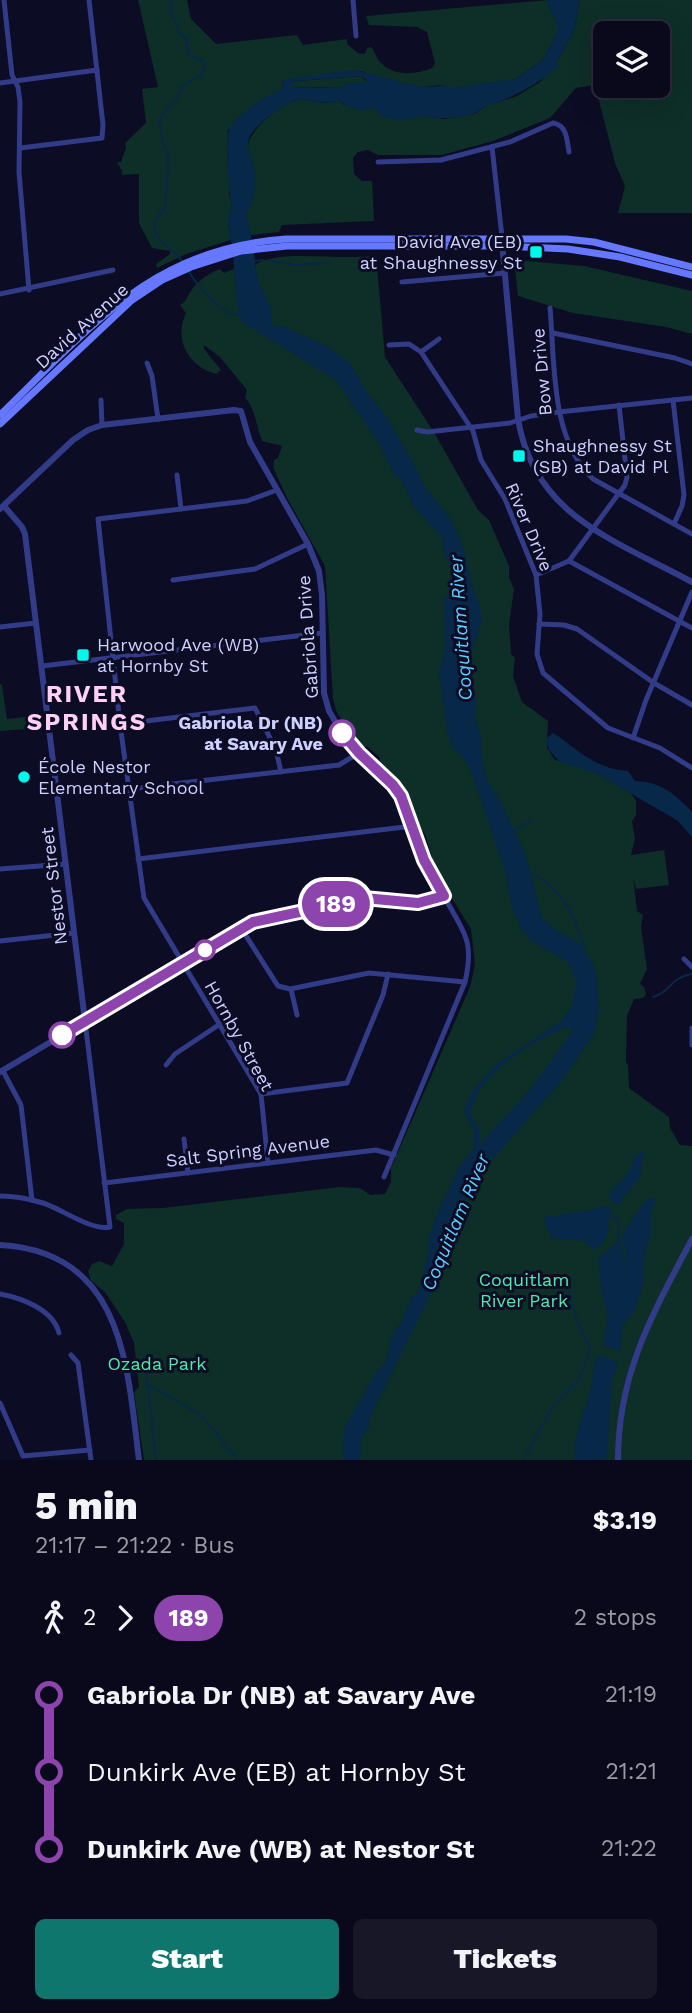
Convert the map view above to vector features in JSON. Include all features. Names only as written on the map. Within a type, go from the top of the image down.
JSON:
[{"type":"main road","name":"David Avenue","points":[[0,415],[114,306],[161,277],[217,257],[286,243],[566,239],[594,242],[692,267]]},
{"type":"main road","name":"David Avenue","points":[[502,242],[598,253],[692,275]]},
{"type":"main road","name":"David Avenue","points":[[0,424],[118,311],[161,277]]},
{"type":"street","points":[[4,0],[14,81],[18,87],[20,102],[19,172],[29,290]]},
{"type":"street","points":[[20,148],[102,138],[89,0]]},
{"type":"street","points":[[353,0],[356,36]]},
{"type":"street","points":[[0,83],[97,70]]},
{"type":"street","points":[[378,162],[441,160],[518,140],[556,123],[564,128],[569,152]]},
{"type":"street","points":[[492,147],[518,419],[523,444],[533,469],[550,493],[572,516],[692,582]]},
{"type":"street","points":[[0,294],[113,271]]},
{"type":"street","points":[[402,282],[505,273]]},
{"type":"street","name":"Bow Drive","points":[[550,308],[559,412],[570,449],[581,467],[593,479],[618,495],[692,534]]},
{"type":"street","points":[[553,333],[675,358],[692,364]]},
{"type":"street","points":[[389,345],[409,344],[421,352],[439,339]]},
{"type":"street","name":"River Drive","points":[[421,352],[470,427],[481,460],[505,499],[536,575],[540,624],[537,654],[543,673],[603,725],[664,749],[692,768]]},
{"type":"street","points":[[147,363],[152,376],[158,419]]},
{"type":"street","points":[[417,430],[427,432],[510,423],[518,419],[559,412],[692,398]]},
{"type":"street","points":[[100,400],[102,425]]},
{"type":"street","points":[[673,400],[684,495],[674,524]]},
{"type":"street","points":[[536,575],[569,561],[625,485],[627,477],[619,405]]},
{"type":"street","name":"Gabriola Drive","points":[[2,508],[78,436],[88,430],[102,425],[242,411],[250,442],[308,544],[321,581],[326,703],[334,720],[359,753],[396,789],[406,804],[424,860],[468,940],[470,957],[465,982],[384,1177]]},
{"type":"street","points":[[177,475],[181,509],[247,501],[276,491]]},
{"type":"street","name":"Nestor Street","points":[[2,508],[19,523],[26,534],[110,1227],[92,1225],[32,1200]]},
{"type":"street","name":"Hornby Street","points":[[181,509],[98,519],[120,724],[144,898],[261,1094],[268,1163]]},
{"type":"street","points":[[173,580],[255,569],[308,544]]},
{"type":"street","points":[[569,561],[692,628]]},
{"type":"street","points":[[634,738],[692,592]]},
{"type":"street","points":[[0,627],[36,623]]},
{"type":"street","points":[[540,624],[564,625],[577,629],[692,705]]},
{"type":"street","points":[[42,666],[322,633]]},
{"type":"street","points":[[120,724],[255,708],[276,750],[281,772]]},
{"type":"street","points":[[129,789],[339,765],[359,753]]},
{"type":"street","points":[[138,859],[413,826]]},
{"type":"street","points":[[0,869],[66,864]]},
{"type":"street","points":[[0,1196],[32,1200],[21,1105],[2,1072],[258,920],[364,898],[418,903],[444,896]]},
{"type":"street","points":[[241,928],[278,986],[291,989],[355,974],[388,974],[465,982]]},
{"type":"street","points":[[0,941],[74,933]]},
{"type":"street","points":[[684,959],[692,967]]},
{"type":"street","points":[[261,1094],[347,1083],[383,995],[388,974]]},
{"type":"street","points":[[291,989],[297,1015]]},
{"type":"street","points":[[166,1065],[175,1054],[220,1024]]},
{"type":"street","points":[[692,1028],[692,1041]]},
{"type":"street","points":[[184,1139],[188,1173]]},
{"type":"street","name":"Salt Spring Avenue","points":[[104,1183],[376,1150],[394,1155]]},
{"type":"street","points":[[618,1460],[621,1413],[634,1360],[650,1321],[692,1238]]},
{"type":"street","points":[[0,1245],[28,1248],[60,1261],[86,1281],[104,1306],[114,1324],[125,1356],[139,1460]]},
{"type":"street","points":[[0,1294],[32,1304],[57,1326],[59,1333]]},
{"type":"street","points":[[71,1355],[78,1363],[91,1460]]},
{"type":"street","points":[[0,1403],[23,1456],[90,1450]]},
{"type":"green space","points":[[138,0],[187,0],[191,19],[216,44],[297,35],[303,45],[347,39],[347,44],[358,53],[365,54],[367,48],[371,47],[385,66],[404,73],[432,68],[435,63],[427,32],[417,27],[369,25],[366,16],[548,0],[557,24],[557,33],[544,59],[516,79],[450,89],[444,85],[419,87],[361,71],[281,82],[284,86],[281,91],[228,130],[227,155],[231,182],[229,194],[232,203],[228,224],[231,240],[186,254],[157,268],[156,264],[170,254],[170,251],[152,248],[139,223],[139,174],[122,175],[117,162],[121,162],[125,143],[146,123],[142,89],[158,87]]},
{"type":"green space","points":[[580,0],[692,0],[692,213],[618,213],[625,186],[615,163],[598,98],[670,98],[670,21],[593,21],[593,85],[576,88],[550,118],[493,141],[442,155],[378,155],[368,150],[358,152],[353,158],[354,174],[362,181],[372,181],[374,221],[282,225],[279,232],[251,235],[245,214],[252,198],[255,179],[248,150],[249,141],[259,126],[290,102],[308,100],[329,103],[339,100],[344,105],[375,106],[378,109],[444,119],[474,114],[486,106],[517,96],[540,82],[557,61],[574,31]]},
{"type":"green space","points":[[360,76],[368,82],[348,83],[341,88],[292,87],[292,82],[297,81]]},
{"type":"green space","name":"Coquitlam River Park","points":[[376,255],[385,357],[435,434],[478,510],[489,520],[509,566],[509,577],[514,589],[509,624],[511,654],[515,658],[513,676],[522,702],[548,721],[547,748],[555,760],[584,767],[628,789],[636,801],[636,815],[632,821],[635,839],[631,855],[664,850],[669,885],[636,889],[633,877],[637,911],[643,915],[641,927],[647,969],[640,984],[646,994],[643,998],[634,999],[627,1016],[626,1062],[629,1088],[669,1117],[670,1128],[680,1145],[692,1146],[692,1460],[144,1460],[134,1392],[139,1387],[134,1343],[125,1322],[105,1292],[91,1281],[88,1271],[92,1264],[99,1261],[112,1266],[124,1244],[124,1223],[116,1219],[116,1215],[127,1209],[163,1208],[340,1187],[360,1188],[370,1195],[385,1194],[391,1182],[391,1168],[470,987],[475,965],[471,929],[437,874],[425,834],[417,823],[411,802],[396,778],[380,762],[380,758],[368,747],[361,746],[337,713],[333,699],[325,566],[273,467],[282,446],[262,441],[253,412],[245,398],[247,390],[220,357],[204,345],[204,349],[221,370],[216,374],[206,370],[191,359],[181,333],[186,313],[180,305],[196,284],[216,270],[220,269],[224,273],[234,269],[234,275],[256,269],[256,264],[268,259],[282,257]]},
{"type":"green space","points":[[514,260],[584,266],[692,291],[692,334],[666,327],[573,313],[518,296]]},
{"type":"green space","points":[[0,684],[7,719],[41,715],[43,728],[0,731]]},
{"type":"water","name":"Coquitlam River","points":[[549,0],[580,0],[574,31],[557,61],[558,66],[533,85],[473,114],[446,118],[419,116],[403,120],[378,114],[375,107],[356,110],[339,100],[329,103],[297,100],[285,105],[264,121],[249,140],[248,148],[255,179],[253,198],[246,214],[258,281],[271,308],[272,324],[283,326],[326,346],[351,364],[365,390],[387,418],[424,486],[450,518],[461,540],[482,622],[471,654],[471,662],[476,702],[475,720],[482,737],[481,753],[486,778],[526,856],[542,918],[556,930],[581,944],[594,967],[599,1008],[594,1034],[560,1083],[488,1164],[472,1186],[453,1225],[436,1283],[369,1419],[371,1424],[362,1438],[360,1460],[343,1460],[344,1428],[378,1370],[385,1364],[394,1331],[412,1297],[418,1293],[429,1248],[428,1240],[438,1211],[460,1166],[474,1148],[474,1129],[464,1111],[472,1092],[494,1066],[561,1021],[571,1008],[577,982],[568,962],[530,940],[520,927],[512,906],[504,868],[473,776],[466,762],[453,747],[447,731],[439,672],[445,649],[444,599],[448,594],[451,568],[441,536],[413,506],[402,481],[393,472],[380,445],[336,380],[242,322],[236,296],[228,222],[231,204],[228,134],[233,123],[245,111],[281,90],[284,86],[281,81],[346,71],[363,72],[413,85],[444,85],[450,88],[516,79],[544,59],[557,33],[557,24],[547,3]],"holes":[[[360,76],[367,82],[348,83],[341,88],[292,87],[292,82],[297,81]],[[567,1027],[572,1028],[570,1034],[552,1060],[480,1146],[480,1131],[470,1113],[484,1085],[495,1072],[523,1050]]]},
{"type":"water","points":[[553,733],[597,763],[628,771],[635,781],[652,783],[674,795],[692,812],[692,837],[678,821],[596,773],[560,762],[549,750],[546,739]]},
{"type":"water","points":[[642,1152],[645,1156],[640,1177],[617,1206],[608,1196],[629,1172],[636,1155]]},
{"type":"water","points":[[657,1198],[651,1212],[651,1232],[644,1258],[643,1286],[633,1313],[622,1327],[620,1352],[603,1345],[608,1316],[598,1259],[619,1240],[623,1250],[624,1277],[626,1249],[621,1239],[647,1199]]},
{"type":"water","points":[[602,1206],[611,1208],[608,1232],[603,1243],[593,1250],[585,1241],[552,1238],[544,1221],[546,1215],[554,1217],[590,1211]]},
{"type":"water","points":[[599,1355],[619,1363],[612,1379],[607,1460],[574,1460],[576,1438],[591,1387],[594,1363]]},
{"type":"waterway","points":[[173,0],[170,5],[171,12],[179,32],[186,39],[189,55],[203,61],[205,67],[199,76],[182,86],[178,96],[159,121],[163,143],[169,155],[165,208],[154,221],[155,230],[160,240],[182,261]]},
{"type":"waterway","points":[[253,261],[263,260]]},
{"type":"waterway","points":[[270,261],[296,265],[330,263]]},
{"type":"waterway","points":[[189,272],[219,306],[241,315]]},
{"type":"waterway","points":[[512,832],[532,820]]},
{"type":"waterway","points":[[531,872],[551,887],[566,904],[584,947]]},
{"type":"waterway","points":[[653,997],[684,976],[692,974]]},
{"type":"waterway","points":[[610,1215],[618,1219],[619,1240]]},
{"type":"waterway","points":[[523,1460],[553,1406],[580,1378],[590,1349],[575,1315],[567,1281]]},
{"type":"waterway","points":[[144,1354],[156,1460]]},
{"type":"waterway","points":[[149,1385],[201,1415],[238,1460]]},
{"type":"bus line","name":"189","points":[[62,1035],[253,922],[364,898],[418,903],[444,896],[424,860],[401,796],[342,733]]},
{"type":"place","name":"David Ave (EB) at Shaughnessy St","points":[[536,252]]},
{"type":"place","name":"Shaughnessy St (SB) at David Pl","points":[[519,456]]},
{"type":"place","name":"Harwood Ave (WB) at Hornby St","points":[[83,655]]},
{"type":"place","name":"Gabriola Dr (NB) at Savary Ave","points":[[342,733]]},
{"type":"place","name":"École Nestor Elementary School","points":[[24,777]]},
{"type":"district","name":"RIVER SPRINGS","points":[[87,708]]},
{"type":"park label","name":"Ozada Park","points":[[157,1364]]}]
